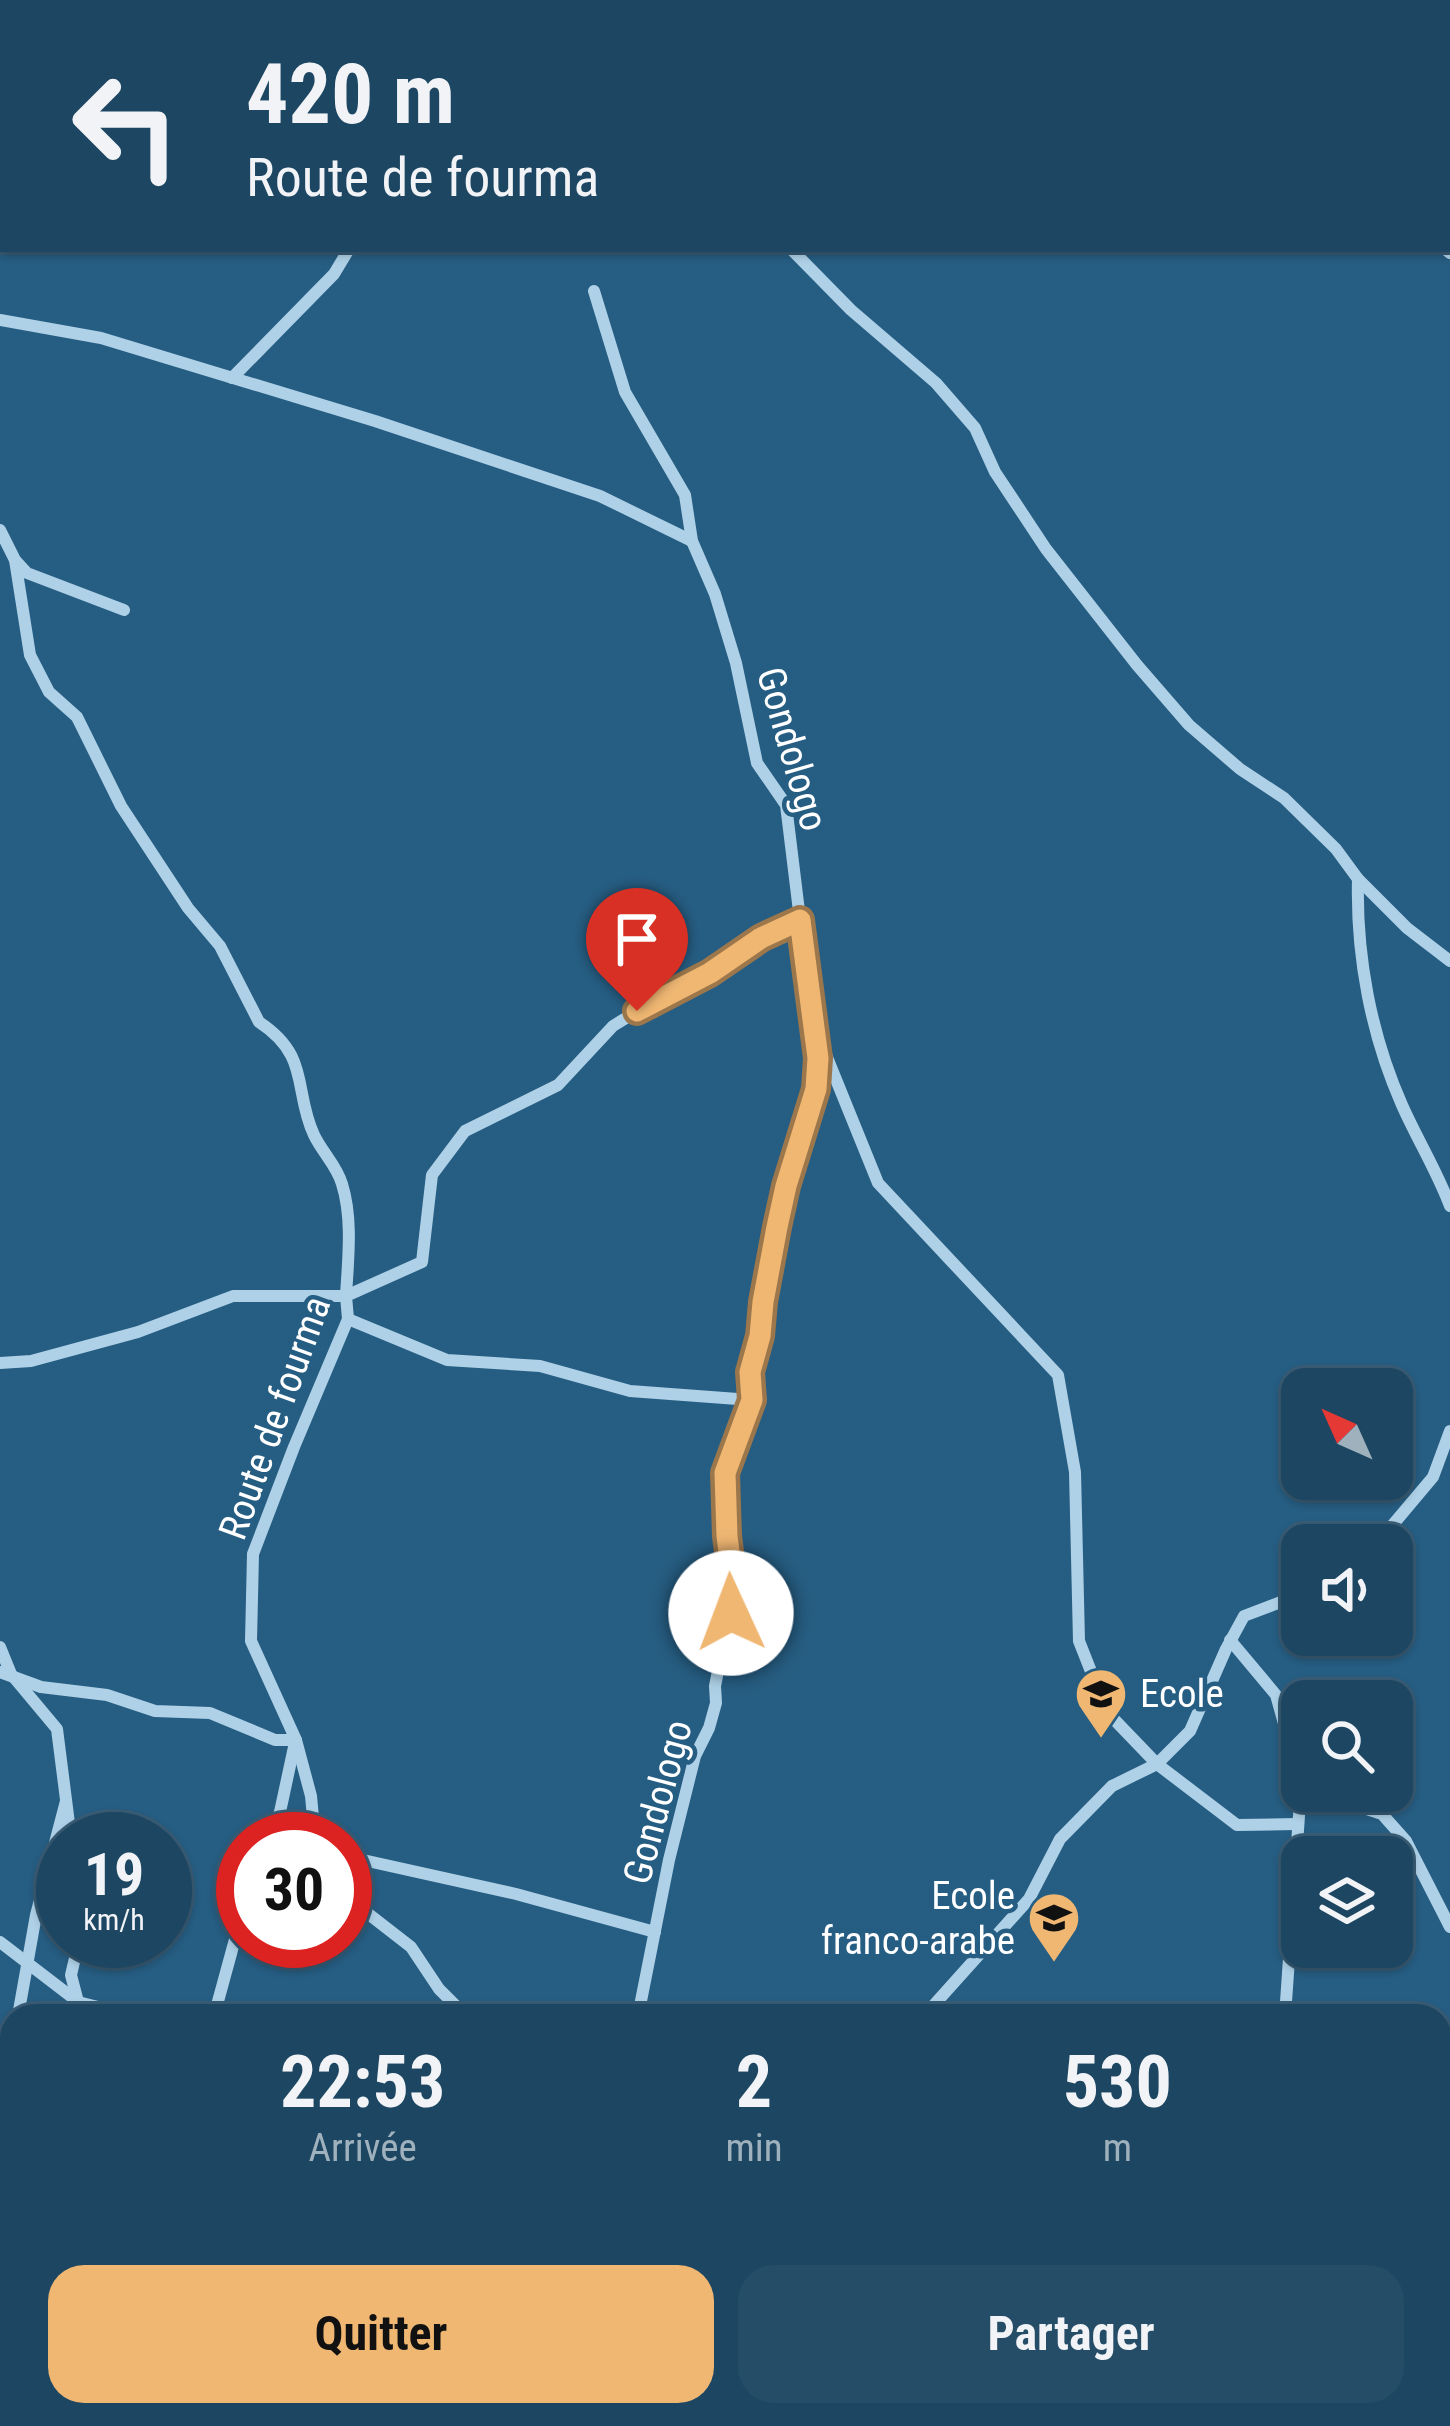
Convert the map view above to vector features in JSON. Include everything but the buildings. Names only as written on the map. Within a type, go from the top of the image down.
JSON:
[{"type":"street","points":[[232,378],[334,274],[347,252]]},
{"type":"street","points":[[794,252],[850,310],[936,383],[975,428],[995,472],[1046,549],[1189,725],[1296,810],[1407,928],[1450,961]]},
{"type":"street","name":"Gondologo","points":[[594,291],[625,392],[685,495],[692,541],[715,594],[736,663],[757,763],[786,806],[818,1058],[816,1089],[782,1206],[763,1302],[750,1372],[752,1400],[725,1473],[734,1591],[715,1686],[716,1703],[694,1756],[640,2004]]},
{"type":"street","points":[[0,320],[101,338],[375,421],[600,496],[692,541]]},
{"type":"street","points":[[0,530],[27,573],[124,610]]},
{"type":"street","points":[[0,1363],[31,1360],[138,1332],[233,1296],[346,1296],[350,1237],[342,1184],[314,1135],[299,1069],[287,1049],[259,1022],[220,946],[149,851],[77,717],[49,692],[30,655],[15,560]]},
{"type":"street","points":[[1358,879],[1361,964],[1378,1036],[1401,1103],[1450,1206]]},
{"type":"street","name":"Route de fourma","points":[[312,1812],[296,1740],[251,1641],[253,1554],[348,1319],[346,1296],[422,1262],[432,1175],[465,1131],[558,1085],[613,1026],[800,920]]},
{"type":"street","points":[[814,1024],[878,1183],[1058,1375],[1076,1472],[1079,1641],[1107,1712],[1157,1764],[1237,1825],[1297,1824]]},
{"type":"street","points":[[348,1319],[447,1360],[540,1366],[630,1391],[752,1400]]},
{"type":"street","points":[[1393,1524],[1433,1477],[1450,1431]]},
{"type":"street","points":[[935,2004],[1029,1899],[1060,1839],[1112,1786],[1157,1764],[1190,1731],[1244,1616],[1281,1602]]},
{"type":"street","points":[[1230,1640],[1276,1695],[1281,1713]]},
{"type":"street","points":[[0,1647],[6,1673],[57,1729],[67,1812]]},
{"type":"street","points":[[6,1673],[41,1687],[119,1697],[155,1711],[210,1713],[275,1740],[296,1740],[280,1812]]},
{"type":"street","points":[[20,2004],[35,1915],[66,1801]]},
{"type":"street","points":[[1286,2004],[1299,1812]]},
{"type":"street","points":[[1376,1812],[1406,1841],[1450,1927]]},
{"type":"street","points":[[372,1862],[655,1932]]},
{"type":"street","points":[[372,1917],[411,1947],[454,2004]]},
{"type":"street","points":[[0,1942],[86,2004]]},
{"type":"street","points":[[73,1968],[78,2002]]},
{"type":"street","points":[[217,2004],[227,1968]]},
{"type":"place","name":"Ecole","points":[[1101,1740]]},
{"type":"place","name":"Ecole franco-arabe","points":[[1054,1964]]},
{"type":"route","points":[[637,1011],[800,920],[818,1058],[816,1089],[777,1227],[750,1372],[752,1400],[725,1473],[734,1591],[731,1613]]}]
